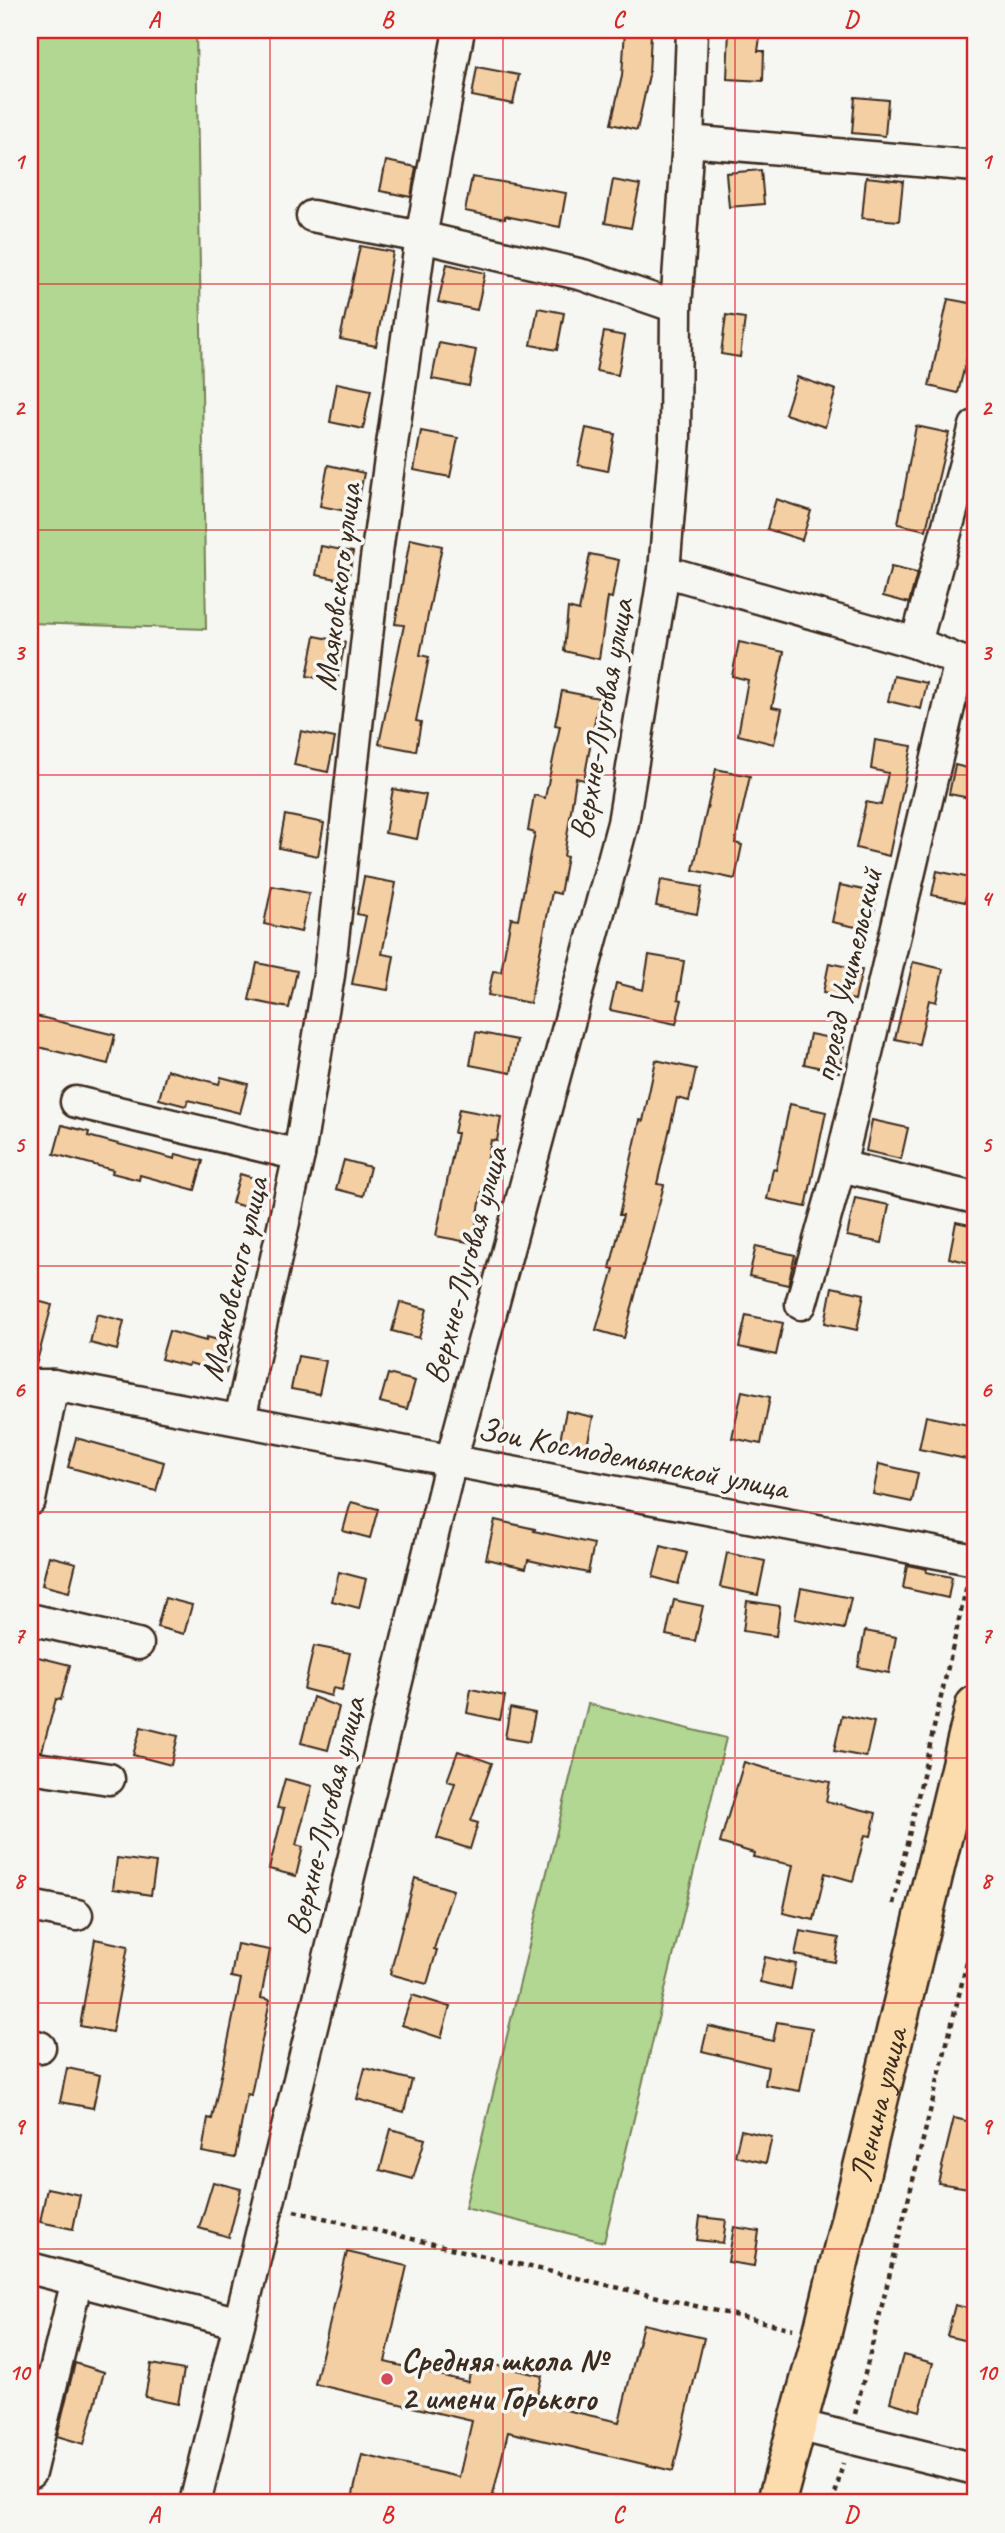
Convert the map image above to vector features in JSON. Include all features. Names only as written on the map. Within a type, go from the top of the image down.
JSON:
[{"type":"main road","name":"Ленина улица","points":[[776,2503],[821,2338],[975,1705]]},
{"type":"street","name":"Маяковского улица","points":[[240,1419],[299,1155],[329,975],[375,566],[421,237],[459,30]]},
{"type":"street","name":"Верхне-Луговая улица","points":[[195,2503],[451,1461],[623,823],[664,571],[675,439],[676,307],[688,141],[692,30]]},
{"type":"street","points":[[688,141],[975,166]]},
{"type":"street","points":[[312,216],[421,237],[583,275],[676,307]]},
{"type":"street","points":[[916,643],[975,426]]},
{"type":"street","points":[[664,571],[916,643],[967,662]]},
{"type":"street","name":"проезд Учительский","points":[[801,1304],[840,1166],[967,662]]},
{"type":"street","name":"Маяковского улица","points":[[76,1102],[299,1155]]},
{"type":"street","points":[[840,1166],[975,1198]]},
{"type":"street","points":[[30,1500],[42,1385]]},
{"type":"street","name":"Зои Космодемьянской улица","points":[[42,1385],[240,1419],[975,1560]]},
{"type":"street","points":[[30,1619],[138,1644]]},
{"type":"street","points":[[30,1767],[109,1779]]},
{"type":"street","points":[[30,1906],[77,1915]]},
{"type":"street","points":[[30,2267],[239,2323]]},
{"type":"street","points":[[30,2473],[77,2280]]},
{"type":"street","points":[[797,2425],[975,2469]]},
{"type":"path","points":[[833,2503],[975,1930]]},
{"type":"path","points":[[267,2204],[794,2329],[821,2338]]},
{"type":"green space","points":[[30,30],[196,30],[206,629],[30,623]]},
{"type":"green space","points":[[588,1704],[726,1738],[604,2242],[465,2208]]},
{"type":"building","points":[[625,30],[651,32],[649,75],[637,130],[611,124],[622,76]]},
{"type":"building","points":[[729,30],[761,30],[758,51],[764,51],[763,81],[727,79]]},
{"type":"building","points":[[477,67],[519,75],[513,104],[472,96]]},
{"type":"building","points":[[855,97],[888,100],[885,136],[852,133]]},
{"type":"building","points":[[386,161],[416,167],[411,197],[380,191]]},
{"type":"building","points":[[761,170],[764,204],[729,207],[726,173]]},
{"type":"building","points":[[472,177],[566,193],[560,227],[465,211]]},
{"type":"building","points":[[866,177],[903,181],[899,221],[862,218]]},
{"type":"building","points":[[613,180],[640,185],[631,228],[605,223]]},
{"type":"building","points":[[360,246],[393,252],[376,346],[340,339]]},
{"type":"building","points":[[447,264],[485,273],[477,310],[438,302]]},
{"type":"building","points":[[948,299],[975,304],[975,325],[958,393],[929,386]]},
{"type":"building","points":[[538,308],[564,313],[557,350],[531,345]]},
{"type":"building","points":[[726,315],[745,318],[740,357],[721,354]]},
{"type":"building","points":[[604,332],[625,336],[618,375],[596,371]]},
{"type":"building","points":[[439,343],[476,350],[469,386],[432,379]]},
{"type":"building","points":[[797,377],[836,390],[825,427],[785,414]]},
{"type":"building","points":[[337,383],[371,390],[363,429],[330,422]]},
{"type":"building","points":[[916,426],[949,433],[926,530],[898,524]]},
{"type":"building","points":[[586,428],[615,434],[608,471],[578,465]]},
{"type":"building","points":[[421,431],[458,438],[450,477],[414,470]]},
{"type":"building","points":[[328,465],[364,473],[356,513],[320,506]]},
{"type":"building","points":[[776,499],[811,511],[802,540],[767,529]]},
{"type":"building","points":[[410,539],[442,546],[420,655],[429,657],[416,721],[421,722],[416,751],[379,744],[404,625],[395,624]]},
{"type":"building","points":[[321,546],[353,552],[348,581],[316,575]]},
{"type":"building","points":[[590,554],[619,560],[612,598],[608,597],[599,659],[564,651],[568,608],[579,611]]},
{"type":"building","points":[[891,567],[917,573],[909,603],[883,596]]},
{"type":"building","points":[[315,636],[345,642],[337,682],[307,676]]},
{"type":"building","points":[[739,642],[784,652],[772,707],[782,709],[774,744],[738,735],[748,680],[732,676]]},
{"type":"building","points":[[894,676],[927,683],[921,709],[888,701]]},
{"type":"building","points":[[562,691],[599,698],[584,780],[576,778],[560,894],[552,892],[530,1003],[488,995],[493,971],[501,972],[511,918],[518,919],[535,833],[528,831],[534,795],[545,798],[560,726],[555,725]]},
{"type":"building","points":[[301,731],[335,738],[328,772],[294,765]]},
{"type":"building","points":[[875,740],[912,746],[889,856],[856,848],[866,802],[881,805],[888,773],[871,769]]},
{"type":"building","points":[[955,765],[975,770],[975,799],[949,794]]},
{"type":"building","points":[[716,769],[750,776],[735,843],[742,845],[735,879],[693,870]]},
{"type":"building","points":[[393,789],[426,795],[417,839],[385,833]]},
{"type":"building","points":[[285,815],[324,823],[318,856],[279,848]]},
{"type":"building","points":[[937,871],[970,878],[965,902],[932,895]]},
{"type":"building","points":[[364,877],[396,883],[382,954],[394,956],[388,990],[352,984],[366,916],[357,914]]},
{"type":"building","points":[[661,880],[702,887],[697,914],[656,906]]},
{"type":"building","points":[[840,885],[878,893],[870,930],[832,922]]},
{"type":"building","points":[[272,886],[309,893],[301,932],[264,924]]},
{"type":"building","points":[[649,955],[684,961],[678,999],[682,1000],[676,1024],[610,1010],[616,983],[643,990]]},
{"type":"building","points":[[913,962],[943,969],[936,1002],[929,1000],[919,1044],[895,1039]]},
{"type":"building","points":[[257,963],[297,971],[289,1008],[249,1000]]},
{"type":"building","points":[[829,963],[862,970],[855,1000],[823,993]]},
{"type":"building","points":[[36,1016],[115,1035],[108,1064],[30,1045]]},
{"type":"building","points":[[476,1032],[517,1040],[511,1073],[470,1065]]},
{"type":"building","points":[[810,1034],[845,1041],[839,1072],[804,1064]]},
{"type":"building","points":[[656,1060],[696,1069],[689,1101],[677,1098],[657,1184],[664,1185],[624,1338],[596,1330],[614,1269],[610,1268],[623,1215],[619,1215]]},
{"type":"building","points":[[167,1070],[219,1084],[221,1077],[248,1084],[240,1113],[188,1100],[186,1106],[159,1099]]},
{"type":"building","points":[[790,1104],[826,1112],[806,1207],[767,1199]]},
{"type":"building","points":[[459,1109],[501,1117],[497,1141],[491,1140],[473,1243],[436,1236],[457,1133],[454,1133]]},
{"type":"building","points":[[872,1120],[908,1128],[901,1159],[866,1151]]},
{"type":"building","points":[[62,1125],[89,1132],[88,1136],[175,1159],[176,1154],[203,1161],[195,1190],[140,1175],[139,1180],[54,1154]]},
{"type":"building","points":[[344,1160],[370,1167],[363,1196],[336,1189]]},
{"type":"building","points":[[240,1174],[267,1182],[259,1211],[232,1203]]},
{"type":"building","points":[[855,1198],[889,1205],[882,1243],[847,1236]]},
{"type":"building","points":[[956,1222],[975,1226],[975,1264],[949,1258]]},
{"type":"building","points":[[756,1246],[795,1255],[788,1285],[749,1276]]},
{"type":"building","points":[[832,1287],[864,1294],[857,1330],[825,1323]]},
{"type":"building","points":[[30,1299],[52,1305],[36,1365],[30,1364]]},
{"type":"building","points":[[400,1302],[427,1309],[419,1338],[392,1331]]},
{"type":"building","points":[[97,1314],[124,1321],[117,1350],[90,1343]]},
{"type":"building","points":[[746,1315],[783,1323],[776,1355],[739,1347]]},
{"type":"building","points":[[169,1331],[206,1341],[207,1337],[233,1344],[226,1373],[161,1359]]},
{"type":"building","points":[[298,1356],[326,1361],[319,1394],[291,1389]]},
{"type":"building","points":[[388,1374],[415,1381],[407,1409],[380,1402]]},
{"type":"building","points":[[742,1391],[770,1397],[761,1444],[732,1438]]},
{"type":"building","points":[[566,1411],[593,1417],[586,1451],[559,1445]]},
{"type":"building","points":[[926,1416],[973,1426],[966,1459],[919,1449]]},
{"type":"building","points":[[76,1438],[164,1462],[156,1491],[68,1467]]},
{"type":"building","points":[[879,1464],[918,1473],[912,1502],[873,1494]]},
{"type":"building","points":[[351,1502],[378,1509],[370,1538],[343,1531]]},
{"type":"building","points":[[495,1520],[594,1544],[588,1573],[528,1560],[526,1568],[486,1559]]},
{"type":"building","points":[[661,1546],[687,1553],[678,1584],[653,1577]]},
{"type":"building","points":[[727,1553],[765,1561],[758,1595],[720,1587]]},
{"type":"building","points":[[49,1556],[76,1563],[69,1592],[42,1585]]},
{"type":"building","points":[[907,1565],[952,1577],[948,1598],[903,1588]]},
{"type":"building","points":[[339,1572],[366,1579],[359,1608],[332,1601]]},
{"type":"building","points":[[801,1588],[851,1598],[844,1629],[795,1619]]},
{"type":"building","points":[[165,1598],[192,1605],[184,1634],[157,1627]]},
{"type":"building","points":[[674,1600],[703,1606],[695,1641],[666,1635]]},
{"type":"building","points":[[747,1601],[780,1606],[776,1636],[743,1631]]},
{"type":"building","points":[[865,1631],[896,1637],[889,1673],[858,1667]]},
{"type":"building","points":[[314,1646],[350,1653],[342,1690],[333,1688],[331,1696],[304,1689]]},
{"type":"building","points":[[30,1655],[70,1665],[61,1700],[56,1699],[42,1751],[30,1750]]},
{"type":"building","points":[[471,1689],[505,1696],[500,1720],[467,1713]]},
{"type":"building","points":[[313,1697],[339,1707],[328,1750],[301,1743]]},
{"type":"building","points":[[510,1708],[535,1713],[529,1742],[505,1738]]},
{"type":"building","points":[[842,1715],[874,1722],[866,1757],[834,1751]]},
{"type":"building","points":[[141,1727],[178,1736],[171,1765],[133,1755]]},
{"type":"building","points":[[458,1751],[492,1763],[471,1821],[478,1823],[470,1849],[437,1838],[455,1783],[447,1781]]},
{"type":"building","points":[[744,1762],[830,1782],[826,1801],[876,1813],[871,1836],[865,1835],[853,1881],[825,1873],[814,1920],[783,1913],[793,1865],[753,1857],[754,1853],[720,1843]]},
{"type":"building","points":[[285,1779],[312,1786],[296,1845],[303,1847],[296,1876],[269,1869],[284,1809],[277,1808]]},
{"type":"building","points":[[117,1858],[156,1863],[151,1895],[113,1889]]},
{"type":"building","points":[[415,1878],[453,1890],[434,1949],[437,1950],[427,1984],[390,1974]]},
{"type":"building","points":[[800,1931],[839,1938],[835,1962],[795,1955]]},
{"type":"building","points":[[95,1939],[128,1946],[112,2032],[80,2026]]},
{"type":"building","points":[[237,1944],[270,1950],[261,1998],[270,2000],[251,2095],[247,2094],[235,2158],[202,2152],[208,2118],[212,2119],[241,1979],[231,1977]]},
{"type":"building","points":[[765,1957],[796,1964],[791,1989],[760,1982]]},
{"type":"building","points":[[412,1995],[450,2007],[441,2038],[402,2025]]},
{"type":"building","points":[[777,2022],[812,2028],[800,2091],[765,2085],[768,2067],[702,2051],[708,2026],[773,2041]]},
{"type":"building","points":[[67,2068],[100,2075],[93,2108],[60,2102]]},
{"type":"building","points":[[365,2068],[412,2080],[404,2112],[357,2099]]},
{"type":"building","points":[[954,2118],[975,2123],[975,2189],[938,2183]]},
{"type":"building","points":[[391,2129],[425,2139],[413,2179],[380,2170]]},
{"type":"building","points":[[741,2130],[772,2137],[766,2163],[735,2156]]},
{"type":"building","points":[[213,2182],[241,2189],[229,2237],[199,2228]]},
{"type":"building","points":[[47,2188],[80,2195],[73,2229],[40,2222]]},
{"type":"building","points":[[700,2217],[726,2220],[723,2243],[697,2240]]},
{"type":"building","points":[[734,2227],[759,2231],[754,2266],[728,2262]]},
{"type":"building","name":"Средняя школа № 2 имени Горького","points":[[347,2252],[407,2266],[385,2362],[468,2382],[473,2360],[542,2376],[535,2403],[619,2422],[643,2324],[704,2338],[673,2471],[508,2432],[491,2503],[351,2503],[362,2455],[459,2477],[472,2421],[315,2384]]},
{"type":"building","points":[[955,2305],[975,2310],[975,2343],[947,2336]]},
{"type":"building","points":[[903,2355],[933,2363],[920,2411],[890,2402]]},
{"type":"building","points":[[75,2363],[104,2372],[84,2444],[57,2436]]},
{"type":"building","points":[[151,2364],[184,2370],[178,2404],[145,2397]]},
{"type":"place","name":"Средняя школа № 2 имени Горького","points":[[387,2379]]}]
